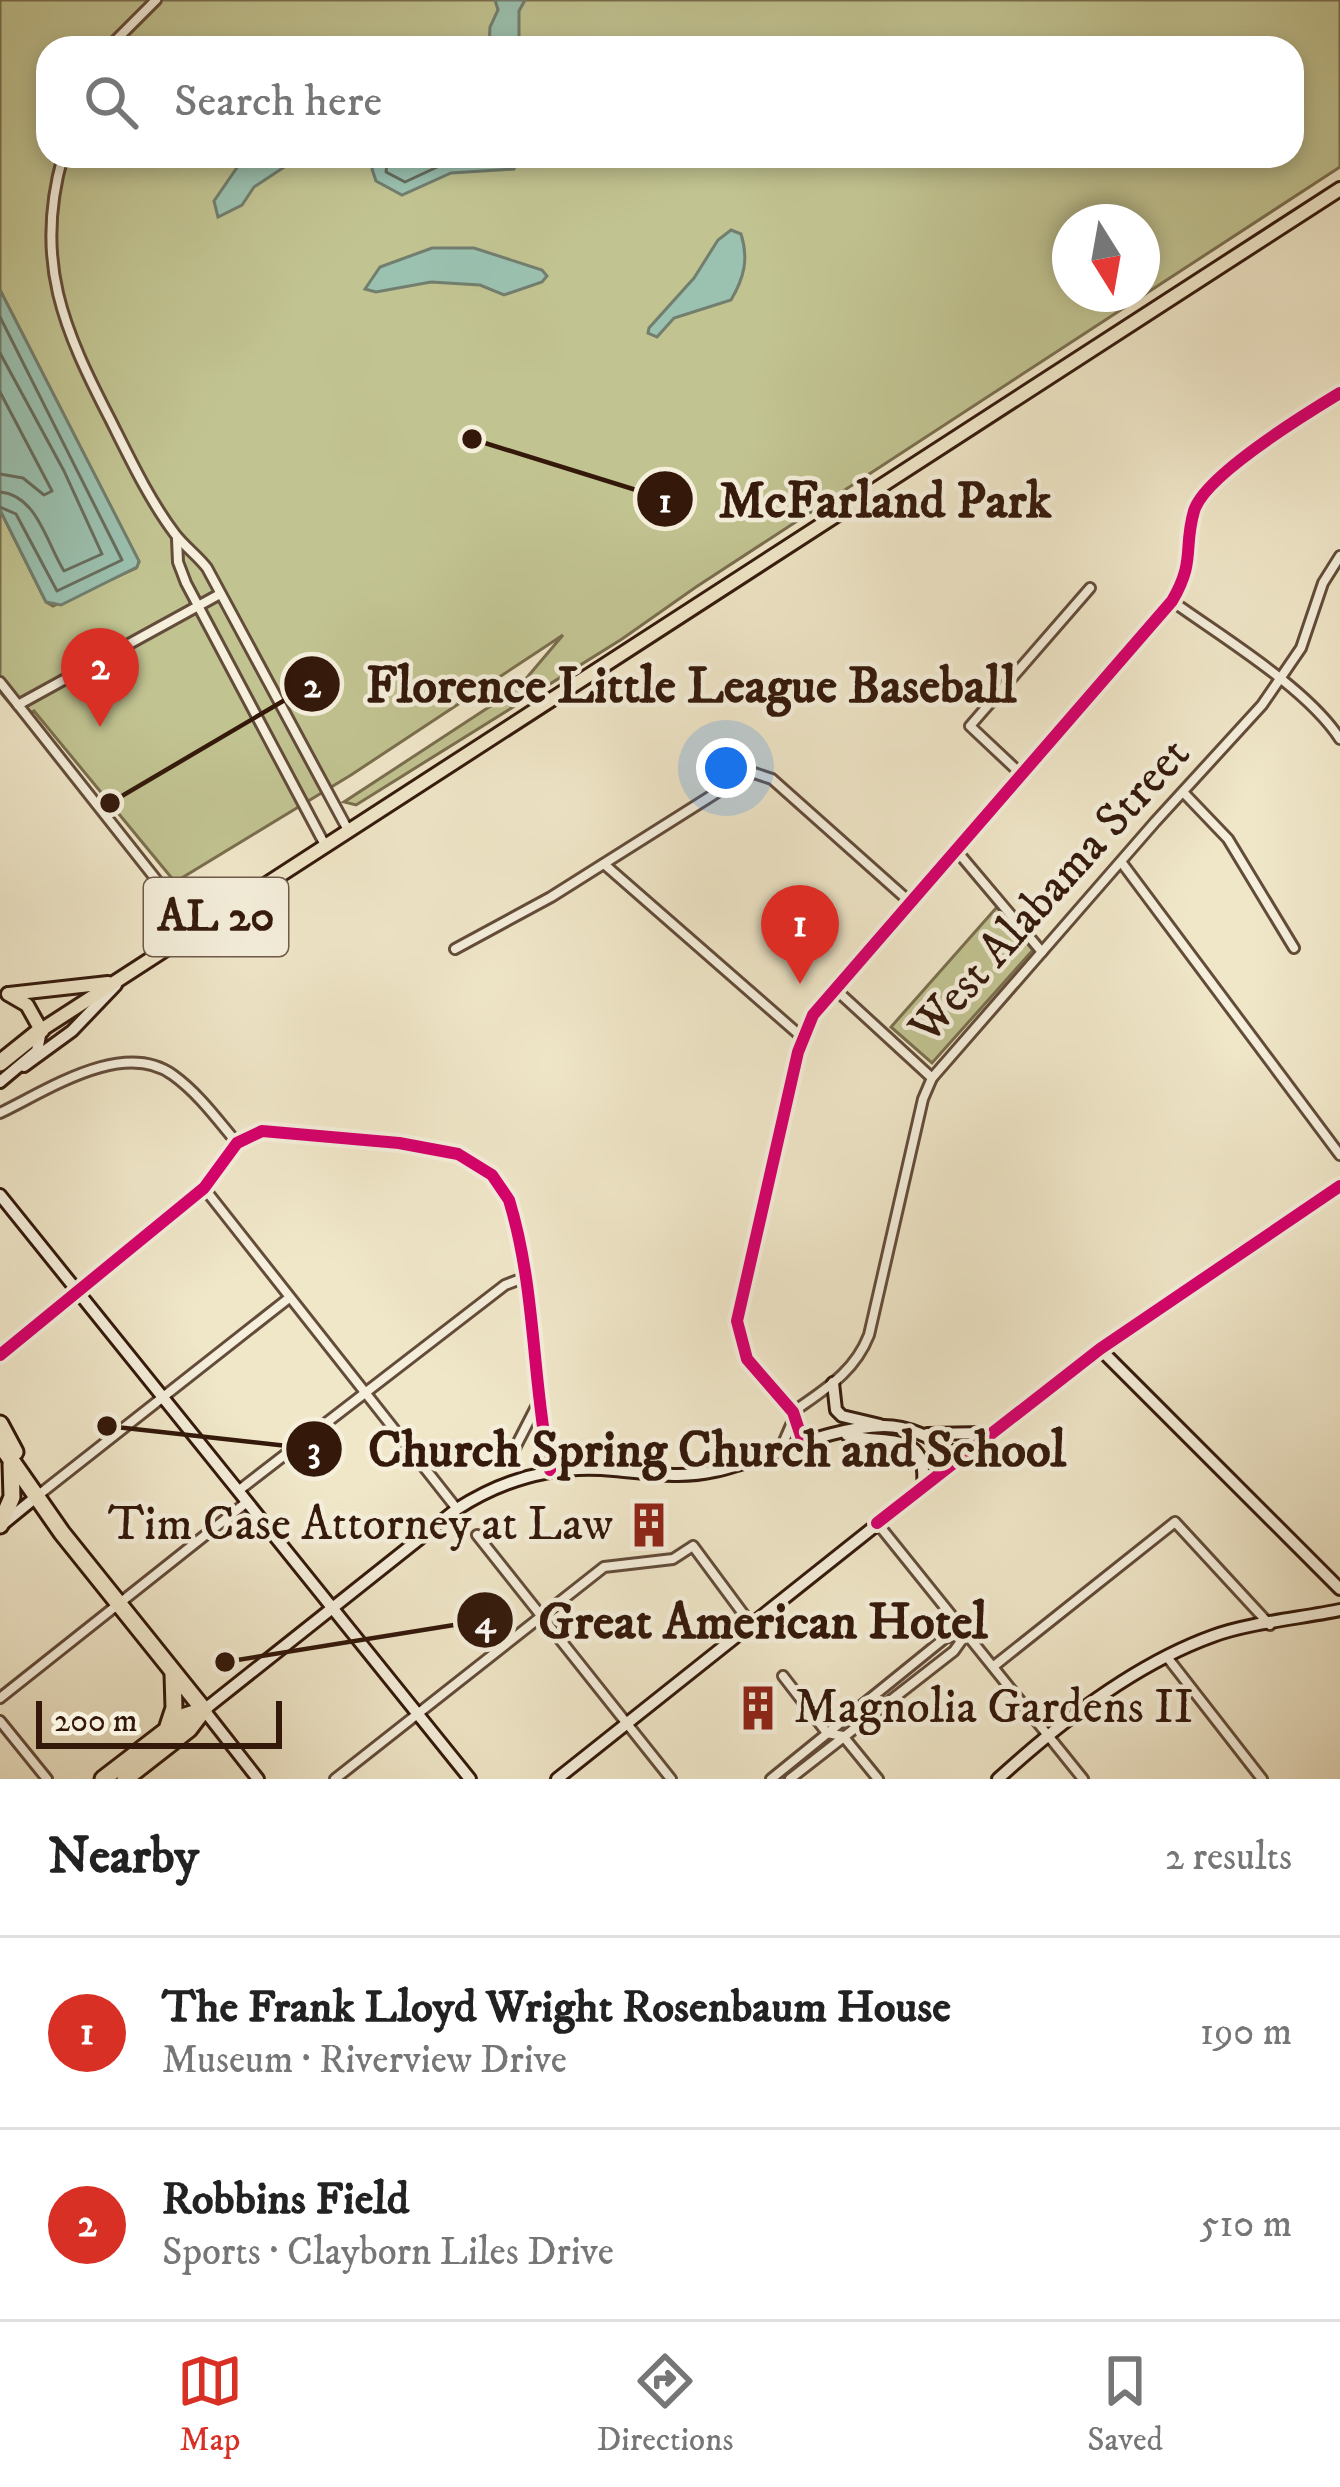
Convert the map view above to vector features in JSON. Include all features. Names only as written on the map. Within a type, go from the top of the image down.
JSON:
[{"type":"highway","points":[[0,1058],[41,1030]]},
{"type":"highway","points":[[0,1424],[18,1459],[12,1497],[0,1526]]},
{"type":"highway","points":[[0,1444],[36,1497],[204,1710]]},
{"type":"highway","points":[[164,1732],[174,1709],[172,1671]]},
{"type":"highway","points":[[103,1779],[185,1715],[204,1710]]},
{"type":"highway","points":[[125,1779],[189,1729],[204,1710]]},
{"type":"main road","name":"AL 20","points":[[41,1030],[1340,189]]},
{"type":"main road","points":[[4,994],[121,981]]},
{"type":"main road","points":[[4,994],[27,1005],[41,1030]]},
{"type":"street","points":[[120,36],[156,0]]},
{"type":"street","points":[[61,168],[53,209],[55,279],[66,331],[177,538],[195,551],[220,593],[348,830]]},
{"type":"street","points":[[804,1444],[794,1414],[747,1359],[737,1321],[803,1038],[813,1015],[1172,601],[1188,568],[1192,519],[1204,492],[1340,393]]},
{"type":"street","points":[[177,538],[178,562],[197,606],[325,845]]},
{"type":"street","name":"West Alabama Street","points":[[794,1414],[855,1366],[869,1335],[923,1099],[932,1078],[1230,743],[1280,680],[1301,648],[1323,583],[1340,556]]},
{"type":"street","points":[[1021,774],[970,726],[1090,588]]},
{"type":"street","points":[[18,705],[220,593]]},
{"type":"street","points":[[1172,601],[1280,680],[1340,739]]},
{"type":"street","points":[[0,682],[196,930]]},
{"type":"street","points":[[455,949],[744,776],[764,774],[910,902]]},
{"type":"street","points":[[1183,792],[1228,839],[1294,948]]},
{"type":"street","points":[[956,850],[1042,952]]},
{"type":"street","points":[[1122,863],[1340,1155]]},
{"type":"street","points":[[604,864],[803,1038]]},
{"type":"street","points":[[0,1082],[72,1031],[121,981]]},
{"type":"street","points":[[834,988],[932,1078]]},
{"type":"street","points":[[24,1066],[41,1042],[41,1030]]},
{"type":"street","points":[[0,1113],[106,1064],[136,1060],[174,1075],[237,1143]]},
{"type":"street","points":[[0,1355],[204,1188],[237,1143],[262,1132],[281,1131],[429,1147],[468,1158],[492,1175],[509,1200],[526,1277],[537,1406],[550,1470]]},
{"type":"street","points":[[557,1779],[989,1432],[1100,1348],[1340,1186]]},
{"type":"street","points":[[204,1188],[457,1509]]},
{"type":"street","points":[[0,1195],[470,1779]]},
{"type":"street","points":[[0,1698],[120,1605],[364,1394],[505,1285],[526,1277]]},
{"type":"street","points":[[0,1526],[289,1298]]},
{"type":"street","points":[[1100,1348],[1340,1589]]},
{"type":"street","points":[[833,1382],[832,1402],[842,1416],[920,1433],[989,1432]]},
{"type":"street","points":[[515,1448],[537,1406]]},
{"type":"street","points":[[778,1452],[794,1414]]},
{"type":"street","points":[[258,1779],[204,1710],[457,1509],[500,1484],[550,1470],[694,1474],[884,1426]]},
{"type":"street","points":[[920,1433],[958,1457]]},
{"type":"street","points":[[844,1434],[919,1451],[924,1461],[923,1485]]},
{"type":"street","points":[[877,1522],[1083,1779]]},
{"type":"street","points":[[994,1666],[1175,1522],[1270,1625]]},
{"type":"street","points":[[477,1535],[671,1779]]},
{"type":"street","points":[[335,1779],[604,1567],[673,1559],[693,1546],[750,1623]]},
{"type":"street","points":[[998,1779],[1047,1734],[1167,1657],[1214,1635],[1340,1610]]},
{"type":"street","points":[[771,1779],[945,1638],[967,1633]]},
{"type":"street","points":[[790,1779],[954,1651],[967,1633]]},
{"type":"street","points":[[1167,1657],[1262,1779]]},
{"type":"street","points":[[783,1676],[827,1733],[843,1736],[878,1779]]},
{"type":"street","points":[[0,1720],[46,1779]]},
{"type":"shaded area","points":[[0,0],[1340,0],[1340,167],[1160,284],[1160,204],[1052,204],[1052,312],[1118,312],[622,639],[356,805],[344,802],[518,688],[563,635],[351,775],[175,882],[34,711],[22,718],[0,692],[0,510],[46,602],[53,606],[136,568],[139,562],[0,290]]},
{"type":"shaded area","points":[[997,907],[1033,950],[932,1063],[891,1027]]},
{"type":"water","points":[[495,0],[525,0],[519,11],[519,36],[490,36],[498,10]]},
{"type":"water","points":[[237,168],[283,168],[254,187],[242,205],[218,217],[214,201]]},
{"type":"water","points":[[514,168],[451,173],[402,195],[376,181],[372,169]]},
{"type":"water","points":[[731,230],[741,234],[745,260],[731,300],[674,318],[657,337],[648,333],[694,278],[718,240]]},
{"type":"water","points":[[432,248],[474,248],[542,270],[547,276],[504,295],[480,285],[431,282],[376,292],[365,289],[380,267]]},
{"type":"water","points":[[0,290],[139,561],[137,567],[61,605],[46,602],[0,510]]},
{"type":"cycle path","points":[[804,1445],[793,1412],[747,1359],[737,1321],[798,1052],[813,1015],[1172,601],[1187,565],[1191,524],[1202,497],[1258,446],[1340,393]]},
{"type":"cycle path","points":[[0,1355],[204,1188],[237,1143],[262,1131],[399,1143],[458,1154],[492,1175],[509,1200],[524,1267],[550,1470]]},
{"type":"cycle path","points":[[877,1523],[1100,1349],[1340,1186]]},
{"type":"place","name":"McFarland Park","points":[[472,439]]},
{"type":"place","name":"Robbins Field","points":[[100,727]]},
{"type":"place","name":"Florence Little League Baseball","points":[[110,803]]},
{"type":"place","name":"The Frank Lloyd Wright Rosenbaum House","points":[[800,984]]},
{"type":"place","name":"Church Spring Church and School","points":[[107,1426]]},
{"type":"place","name":"Tim Case Attorney at Law","points":[[649,1525]]},
{"type":"place","name":"Great American Hotel","points":[[225,1662]]},
{"type":"place","name":"Magnolia Gardens II","points":[[758,1708]]}]
